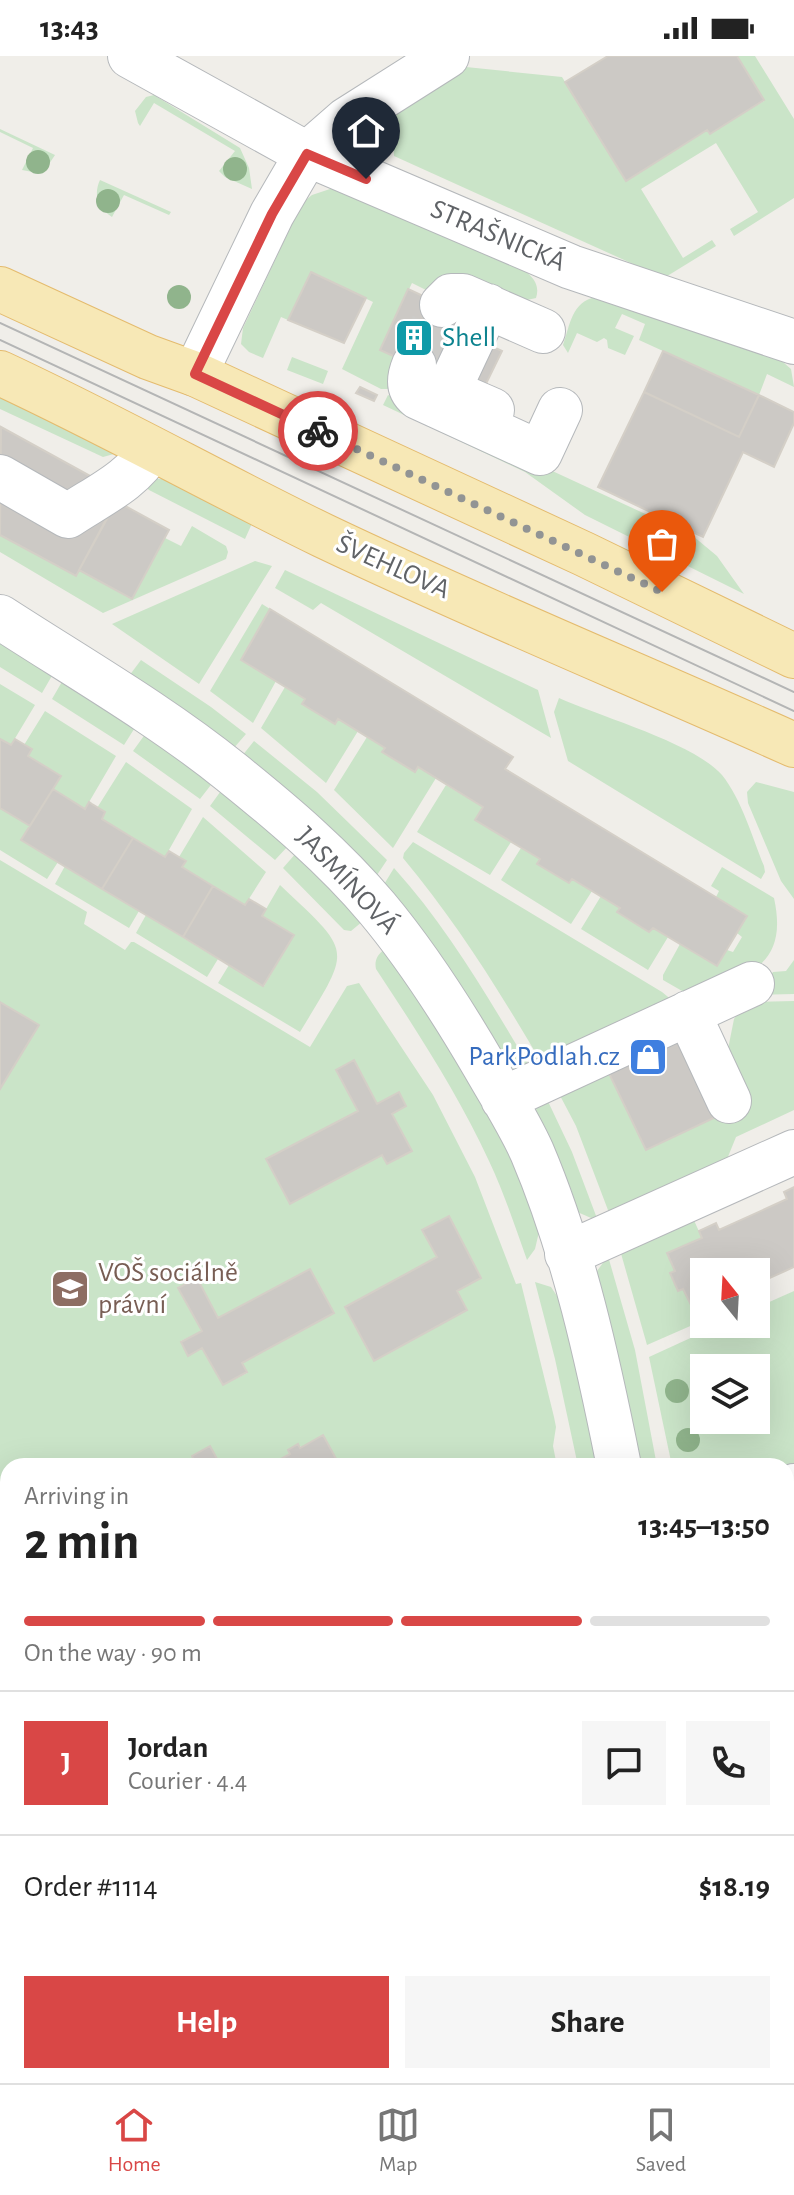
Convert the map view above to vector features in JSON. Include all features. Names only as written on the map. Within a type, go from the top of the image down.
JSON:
[{"type":"main road","points":[[0,289],[136,352],[195,374],[794,656]]},
{"type":"main road","name":"ŠVEHLOVA","points":[[0,373],[82,411],[325,536],[794,745]]},
{"type":"street","name":"STRAŠNICKÁ","points":[[130,56],[307,154],[571,267],[794,342]]},
{"type":"street","points":[[195,374],[272,214],[307,154],[346,120],[447,56]]},
{"type":"street","points":[[442,305],[445,299],[457,295],[543,331]]},
{"type":"street","points":[[414,365],[410,383],[418,397],[549,433],[448,391],[488,306]]},
{"type":"street","points":[[0,477],[68,516],[120,482],[142,463],[151,449]]},
{"type":"street","name":"JASMÍNOVÁ","points":[[0,617],[178,733],[229,770],[312,841],[375,905],[404,942],[444,999],[531,1150],[567,1254],[595,1355],[617,1458]]},
{"type":"street","points":[[503,1099],[752,984]]},
{"type":"street","points":[[688,1013],[729,1101]]},
{"type":"street","points":[[567,1254],[794,1152]]},
{"type":"green space","points":[[737,56],[755,56],[794,119],[794,198],[734,236],[730,229],[758,212],[716,143],[641,189],[683,258],[712,240],[716,246],[664,278],[394,156],[392,117],[466,67],[562,77],[626,180],[707,130],[710,133],[764,101]]},
{"type":"green space","points":[[154,95],[240,148],[249,168],[252,189],[219,171],[235,151],[154,103],[140,126],[135,111],[146,97]]},
{"type":"green space","points":[[0,129],[55,155],[47,167],[38,173],[22,170],[33,148],[0,132]]},
{"type":"green space","points":[[100,180],[171,212],[169,215],[124,195],[112,217],[98,201]]},
{"type":"green space","points":[[338,189],[525,271],[535,283],[536,298],[527,300],[468,277],[434,294],[412,283],[380,349],[404,361],[390,389],[381,389],[342,369],[373,302],[311,272],[288,320],[281,317],[263,358],[249,352],[241,344],[243,328],[302,203],[312,195]]},
{"type":"green space","points":[[596,297],[776,356],[791,369],[794,387],[767,374],[759,395],[639,340],[645,324],[622,314],[615,328],[634,336],[625,355],[608,348],[604,338],[597,342],[577,333],[568,353],[563,345],[573,315],[582,303]]},
{"type":"green space","points":[[292,357],[328,371],[323,384],[287,370]]},
{"type":"green space","points":[[0,395],[121,452],[103,457],[0,409]]},
{"type":"green space","points":[[388,395],[693,536],[717,556],[744,594],[585,515],[525,472],[383,405]]},
{"type":"green space","points":[[150,479],[172,479],[254,519],[245,539],[149,490],[145,486]]},
{"type":"green space","points":[[192,526],[226,546],[226,559],[103,613],[0,552],[0,535],[75,575],[79,570],[131,599],[165,538],[181,546]]},
{"type":"green space","points":[[255,561],[272,566],[199,684],[112,624]]},
{"type":"green space","points":[[285,570],[538,690],[551,738],[321,603],[313,610],[275,588]]},
{"type":"green space","points":[[262,604],[270,609],[241,660],[276,681],[253,723],[210,691]]},
{"type":"green space","points":[[0,642],[53,674],[42,693],[0,667]]},
{"type":"green space","points":[[141,660],[246,734],[233,749],[129,676]]},
{"type":"green space","points":[[63,680],[136,726],[124,745],[52,699]]},
{"type":"green space","points":[[0,684],[35,705],[11,745],[0,739]]},
{"type":"green space","points":[[285,687],[358,731],[326,783],[261,728]]},
{"type":"green space","points":[[559,698],[646,732],[709,763],[722,775],[741,807],[764,866],[761,879],[568,761],[554,712]]},
{"type":"green space","points":[[45,711],[116,756],[85,809],[53,789],[60,775],[28,756],[32,749],[24,745]]},
{"type":"green space","points":[[146,733],[214,781],[200,799],[133,751]]},
{"type":"green space","points":[[367,737],[385,748],[383,752],[414,772],[418,767],[436,778],[393,848],[334,790]]},
{"type":"green space","points":[[254,741],[317,792],[387,860],[375,878],[242,756]]},
{"type":"green space","points":[[126,762],[192,809],[165,857],[102,819],[105,812],[97,808]]},
{"type":"green space","points":[[756,782],[794,792],[794,899],[781,881],[748,803],[747,792]]},
{"type":"green space","points":[[446,785],[483,807],[475,820],[511,842],[490,875],[417,832]]},
{"type":"green space","points":[[223,788],[289,845],[275,860],[210,806]]},
{"type":"green space","points":[[0,808],[30,826],[58,862],[47,879],[0,850]]},
{"type":"green space","points":[[203,817],[266,872],[245,905],[182,867],[185,861],[179,857]]},
{"type":"green space","points":[[413,842],[673,1001],[545,1069],[478,960],[403,858]]},
{"type":"green space","points":[[521,848],[540,859],[538,864],[569,883],[572,879],[592,891],[571,924],[501,880]]},
{"type":"green space","points":[[297,852],[363,921],[351,931],[344,930],[283,868]]},
{"type":"green space","points":[[0,860],[87,912],[84,924],[125,950],[134,942],[310,1047],[347,986],[359,983],[433,1095],[475,1177],[516,1284],[521,1283],[556,1427],[553,1446],[555,1458],[324,1458],[298,1445],[281,1458],[217,1458],[210,1446],[192,1456],[0,1458]],"holes":[[[354,1061],[377,1104],[399,1093],[406,1106],[392,1114],[412,1151],[387,1164],[382,1155],[290,1204],[266,1159],[358,1111]],[[449,1217],[481,1277],[457,1291],[467,1310],[374,1360],[437,1257],[422,1230]],[[310,1269],[334,1313],[242,1363],[247,1373],[223,1385],[202,1348],[188,1356],[181,1341],[202,1331],[179,1288],[196,1278],[218,1318]]]},
{"type":"green space","points":[[65,866],[139,911],[129,928],[55,884]]},
{"type":"green space","points":[[722,867],[774,898],[777,921],[775,939],[760,965],[696,999],[663,980],[663,975],[680,944],[717,966],[727,950],[733,952],[742,937],[737,933],[747,916],[716,897],[719,891],[711,886]]},
{"type":"green space","points":[[394,868],[452,942],[534,1074],[520,1073],[506,1063],[383,886]]},
{"type":"green space","points":[[280,885],[321,925],[337,952],[336,966],[329,982],[300,1032],[218,983],[229,965],[264,986],[294,935],[262,916]]},
{"type":"green space","points":[[601,896],[620,908],[618,913],[649,932],[653,928],[668,937],[648,970],[581,929]]},
{"type":"green space","points":[[146,915],[218,959],[207,977],[136,933]]},
{"type":"green space","points":[[385,949],[472,1083],[518,1170],[539,1232],[535,1249],[527,1260],[500,1185],[477,1136],[436,1063],[376,969],[377,958]]},
{"type":"green space","points":[[794,960],[794,994],[755,995],[773,972],[786,971]]},
{"type":"green space","points":[[794,1001],[794,1110],[736,1137],[723,1169],[611,1218],[576,1126],[555,1086],[728,1049],[734,1019],[746,1002]]},
{"type":"green space","points":[[544,1093],[572,1152],[598,1221],[575,1211],[534,1114]]},
{"type":"green space","points":[[692,1216],[702,1238],[667,1254],[675,1271],[678,1291],[683,1289],[690,1303],[690,1326],[647,1345],[620,1250]]},
{"type":"green space","points":[[608,1256],[635,1350],[655,1458],[635,1458],[595,1279]]},
{"type":"green space","points":[[535,1282],[551,1287],[561,1302],[597,1458],[576,1458]]},
{"type":"green space","points":[[794,1291],[794,1458],[670,1458],[649,1357],[690,1338],[770,1338],[770,1302]]},
{"type":"building","points":[[608,56],[737,56],[764,100],[710,134],[707,130],[626,181],[565,82]]},
{"type":"building","points":[[311,272],[366,298],[344,343],[288,320]]},
{"type":"building","name":"Shell","points":[[408,289],[455,311],[426,371],[380,350]]},
{"type":"building","name":"Shell","points":[[448,326],[502,351],[483,390],[430,364]]},
{"type":"building","points":[[663,351],[759,395],[739,437],[644,392]]},
{"type":"building","points":[[360,387],[377,395],[374,401],[356,393]]},
{"type":"building","points":[[644,392],[739,437],[759,395],[794,412],[794,423],[774,467],[743,452],[703,537],[598,487]]},
{"type":"building","points":[[1,427],[121,493],[76,576],[0,535]]},
{"type":"building","points":[[116,501],[169,530],[132,599],[79,570]]},
{"type":"building","points":[[270,609],[513,757],[505,769],[747,916],[717,966],[653,928],[649,932],[617,912],[620,908],[572,879],[569,883],[537,864],[540,859],[475,820],[483,807],[418,767],[415,772],[382,752],[385,748],[338,719],[335,724],[302,704],[305,699],[241,660]]},
{"type":"building","points":[[0,739],[11,745],[15,739],[32,749],[28,756],[61,776],[30,826],[0,808]]},
{"type":"building","points":[[53,789],[85,809],[89,802],[105,812],[102,819],[133,838],[102,889],[21,840]]},
{"type":"building","points":[[133,838],[165,857],[169,851],[186,861],[182,867],[213,886],[183,937],[102,889]]},
{"type":"building","points":[[213,886],[245,905],[249,899],[266,909],[262,916],[294,935],[263,986],[183,937]]},
{"type":"building","points":[[0,1002],[39,1025],[0,1089]]},
{"type":"building","points":[[676,1028],[718,1116],[646,1150],[603,1061]]},
{"type":"building","points":[[354,1060],[377,1104],[399,1092],[406,1106],[392,1114],[412,1151],[387,1164],[382,1155],[290,1204],[266,1159],[358,1111],[336,1070]]},
{"type":"building","points":[[794,1187],[794,1267],[770,1278],[770,1258],[690,1258],[690,1303],[683,1289],[678,1291],[670,1273],[675,1271],[667,1253],[702,1238],[699,1231],[716,1223],[719,1230],[787,1199],[784,1192]]},
{"type":"building","points":[[449,1216],[481,1278],[457,1291],[467,1310],[374,1361],[345,1307],[437,1257],[422,1230]]},
{"type":"building","points":[[310,1269],[334,1313],[242,1363],[247,1372],[223,1385],[202,1348],[188,1356],[181,1342],[202,1331],[178,1288],[197,1278],[218,1318]]},
{"type":"building","points":[[323,1435],[336,1458],[283,1458],[298,1444],[300,1448]]},
{"type":"building","points":[[210,1446],[217,1458],[193,1458]]},
{"type":"tunnel","points":[[414,365],[442,305]]},
{"type":"tram line","points":[[0,323],[794,692]]},
{"type":"tram line","points":[[0,340],[794,711]]},
{"type":"way so far","points":[[318,431],[662,592]]},
{"type":"place","name":"Shell","points":[[414,338]]},
{"type":"place","name":"ParkPodlah.cz","points":[[648,1057]]},
{"type":"place","name":"VOŠ sociálně právní","points":[[70,1289]]},
{"type":"route","points":[[318,431],[195,374],[272,214],[307,154],[366,179]]}]
